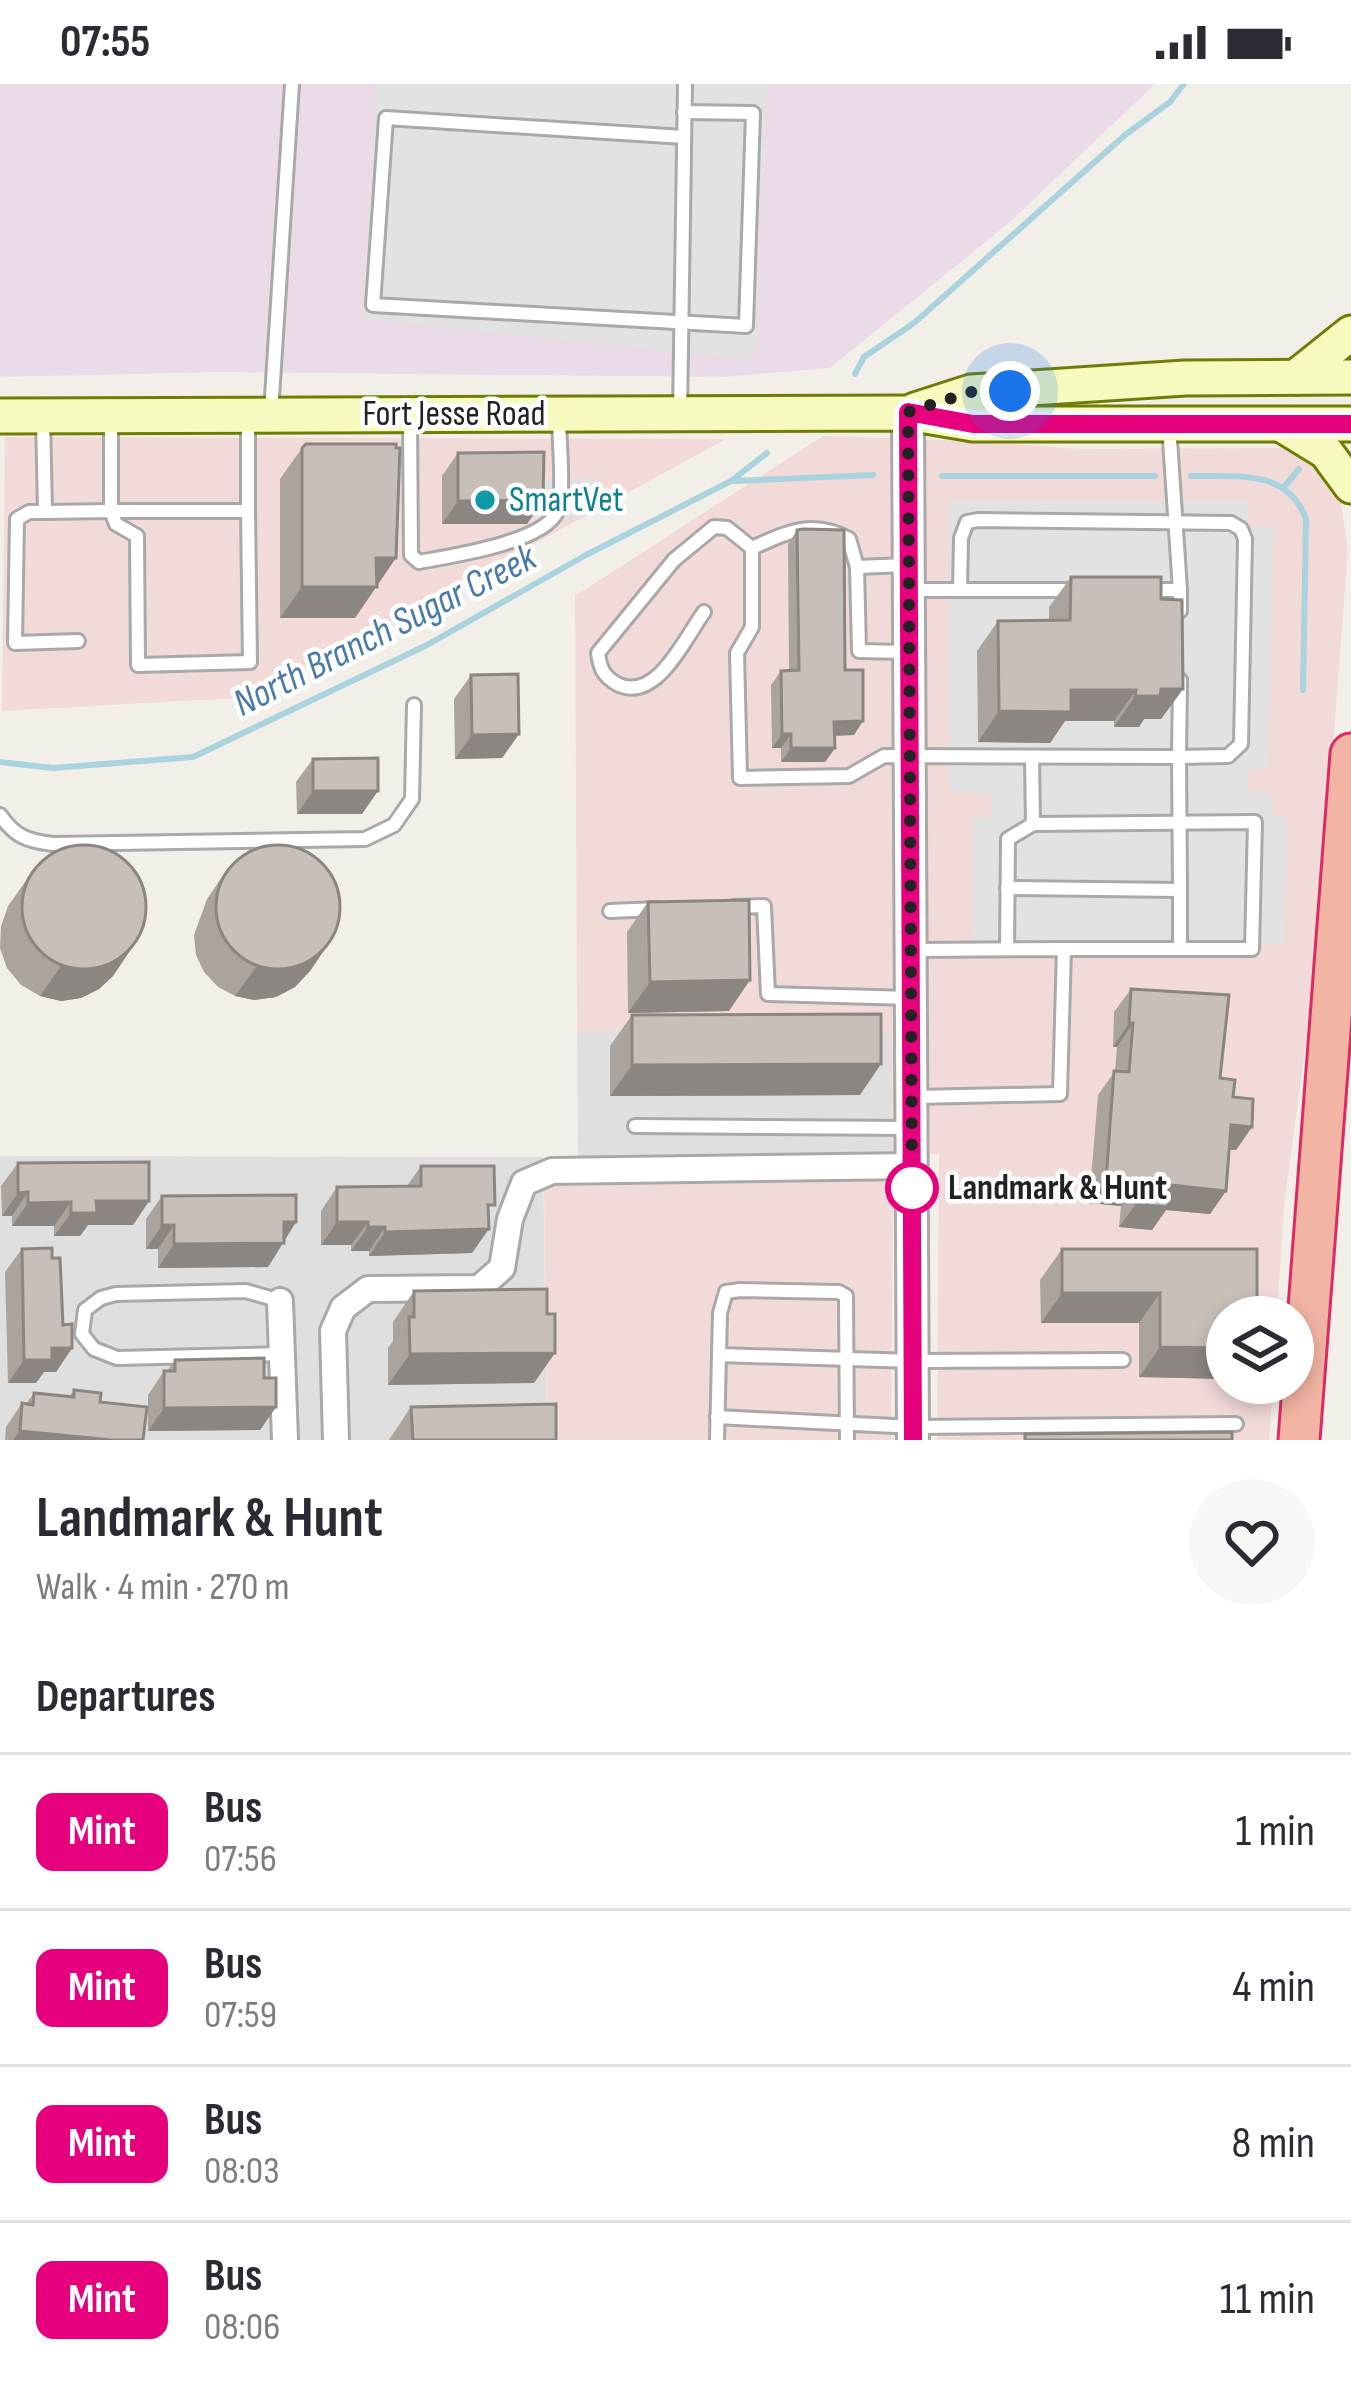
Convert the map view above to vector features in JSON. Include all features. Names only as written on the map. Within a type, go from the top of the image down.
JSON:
[{"type":"highway","points":[[1299,1440],[1351,754]]},
{"type":"main road","points":[[1296,377],[1351,333]]},
{"type":"main road","name":"Fort Jesse Road","points":[[908,412],[971,392],[1185,378],[1351,377]]},
{"type":"main road","name":"Fort Jesse Road","points":[[0,416],[908,412],[973,424],[1351,424]]},
{"type":"main road","points":[[1281,424],[1326,452],[1351,486]]},
{"type":"street","points":[[908,412],[914,1434]]},
{"type":"street","points":[[336,1440],[333,1331],[343,1308],[368,1289],[478,1288],[502,1268],[510,1220],[524,1183],[552,1171],[912,1166]]},
{"type":"street","points":[[280,1301],[285,1440]]},
{"type":"lane","points":[[111,416],[111,511],[116,524],[137,536],[138,665],[250,662],[248,511],[292,84]]},
{"type":"lane","points":[[680,413],[685,84]]},
{"type":"lane","points":[[684,112],[753,113],[746,326],[373,305],[386,118],[684,137]]},
{"type":"lane","points":[[410,414],[411,555],[419,562],[496,547],[548,524],[559,508],[559,414]]},
{"type":"lane","points":[[43,416],[45,512]]},
{"type":"lane","points":[[1169,424],[1180,638]]},
{"type":"lane","points":[[78,641],[15,643],[16,519],[29,512],[248,511]]},
{"type":"lane","points":[[752,548],[752,627],[737,653],[740,778],[849,776],[884,756],[1179,758],[1228,756],[1241,744],[1245,539],[1231,523],[967,522],[960,590]]},
{"type":"lane","points":[[704,612],[654,680],[642,689],[628,689],[601,670],[598,653],[674,560],[701,538],[715,527],[727,528],[752,548]]},
{"type":"lane","points":[[752,548],[798,527],[827,527],[849,539],[857,567],[859,651],[909,652]]},
{"type":"lane","points":[[857,567],[960,590],[1092,590]]},
{"type":"lane","points":[[1136,590],[1180,590]]},
{"type":"lane","points":[[1180,662],[1180,949]]},
{"type":"lane","points":[[0,815],[27,841],[53,844],[365,839],[394,825],[412,799],[414,705]]},
{"type":"lane","points":[[1032,757],[1033,824]]},
{"type":"lane","points":[[910,950],[1252,949],[1256,822],[1033,824],[1008,839],[1007,949]]},
{"type":"lane","points":[[1007,888],[1180,890]]},
{"type":"lane","points":[[720,908],[764,906],[768,994],[911,998]]},
{"type":"lane","points":[[610,911],[676,909]]},
{"type":"lane","points":[[635,1126],[911,1112],[1060,1094],[1064,949]]},
{"type":"lane","points":[[280,1301],[246,1291],[116,1294],[86,1310],[82,1334],[94,1349],[118,1358],[283,1354]]},
{"type":"lane","points":[[717,1440],[720,1313],[726,1292],[839,1292],[846,1296],[847,1440]]},
{"type":"lane","points":[[719,1354],[914,1361],[1123,1360]]},
{"type":"lane","points":[[717,1418],[847,1424],[914,1434],[1237,1424]]},
{"type":"shaded area","points":[[0,84],[1155,84],[1010,222],[830,368],[724,377],[218,372],[0,377]]},
{"type":"shaded area","points":[[376,84],[767,84],[754,360],[364,319]]},
{"type":"shaded area","points":[[823,436],[1079,449],[1295,448],[1326,467],[1339,490],[1348,550],[1316,967],[1284,1206],[1278,1296],[1206,1296],[1206,1404],[1272,1404],[1269,1440],[937,1440],[939,1154],[892,1154],[890,1032],[577,1031],[575,596]]},
{"type":"shaded area","points":[[5,437],[726,439],[254,697],[2,711]]},
{"type":"shaded area","points":[[596,478],[597,498],[567,520],[530,520],[530,479]]},
{"type":"shaded area","points":[[949,500],[1248,500],[1248,526],[1274,527],[1268,769],[1248,770],[1248,790],[1272,792],[1272,817],[1287,818],[1284,944],[972,943],[973,818],[991,818],[993,795],[949,791]],"holes":[[[1049,628],[1138,727],[1114,721],[1050,721],[978,742],[977,652]]]},
{"type":"shaded area","points":[[577,1031],[891,1032],[892,1154],[578,1156]]},
{"type":"shaded area","points":[[0,1156],[543,1157],[547,1440],[0,1440]]},
{"type":"shaded area","points":[[882,1181],[893,1185],[891,1440],[547,1440],[544,1186]]},
{"type":"building","points":[[306,444],[396,444],[400,448],[396,558],[376,558],[377,587],[302,587],[302,448]]},
{"type":"building","points":[[544,452],[543,500],[458,501],[458,453]]},
{"type":"building","points":[[797,530],[844,530],[845,670],[863,670],[863,721],[834,722],[835,748],[791,748],[791,734],[782,734],[781,671],[799,670]]},
{"type":"building","points":[[1071,577],[1161,577],[1161,599],[1182,600],[1183,689],[1161,689],[1160,696],[1135,696],[1136,690],[1071,690],[1071,712],[999,711],[998,621],[1070,620]]},
{"type":"building","points":[[518,674],[519,734],[472,735],[471,675]]},
{"type":"building","points":[[378,758],[378,791],[313,791],[313,759]]},
{"type":"building","points":[[84,845],[108,849],[128,863],[142,883],[146,907],[142,931],[128,951],[108,965],[84,969],[60,965],[40,951],[26,931],[22,907],[26,883],[40,863],[60,849]]},
{"type":"building","points":[[278,845],[302,850],[322,863],[335,883],[340,907],[335,931],[322,951],[302,964],[278,969],[254,964],[234,951],[221,931],[216,907],[221,883],[234,863],[254,850]]},
{"type":"building","points":[[749,900],[750,980],[650,982],[648,902]]},
{"type":"building","points":[[1131,989],[1229,995],[1220,1078],[1235,1080],[1233,1097],[1253,1099],[1252,1127],[1231,1125],[1226,1191],[1170,1185],[1168,1207],[1136,1204],[1137,1183],[1106,1180],[1114,1071],[1129,1072]]},
{"type":"building","points":[[881,1014],[881,1064],[632,1065],[632,1015]]},
{"type":"building","points":[[149,1162],[149,1201],[96,1201],[97,1213],[71,1213],[71,1202],[28,1203],[28,1192],[18,1193],[18,1163]]},
{"type":"building","points":[[421,1166],[494,1166],[495,1205],[488,1205],[489,1229],[385,1232],[385,1227],[368,1227],[368,1222],[337,1222],[337,1187],[421,1186]]},
{"type":"building","points":[[296,1195],[296,1222],[284,1222],[284,1243],[174,1244],[174,1225],[162,1225],[162,1196]]},
{"type":"building","points":[[52,1248],[52,1258],[60,1258],[63,1325],[72,1324],[72,1348],[52,1348],[52,1360],[24,1360],[22,1249]]},
{"type":"building","points":[[1062,1249],[1257,1249],[1257,1296],[1206,1296],[1206,1348],[1160,1347],[1160,1293],[1062,1293]]},
{"type":"building","points":[[547,1289],[547,1314],[555,1314],[555,1353],[410,1354],[414,1291]]},
{"type":"building","points":[[264,1358],[264,1378],[276,1378],[276,1407],[164,1408],[164,1371],[175,1371],[175,1360]]},
{"type":"building","points":[[74,1390],[101,1393],[100,1402],[147,1407],[143,1440],[20,1431],[22,1403],[33,1405],[34,1393],[74,1397]]},
{"type":"building","points":[[556,1404],[556,1440],[413,1440],[411,1407]]},
{"type":"building","points":[[1232,1432],[1232,1440],[1025,1440],[1025,1434]]},
{"type":"waterway","name":"North Branch Sugar Creek","points":[[855,374],[864,357],[914,323],[1125,135],[1170,102],[1184,84]]},
{"type":"waterway","name":"North Branch Sugar Creek","points":[[0,762],[53,768],[193,757],[427,645],[586,555],[731,481],[767,453]]},
{"type":"waterway","points":[[1284,487],[1299,469]]},
{"type":"waterway","points":[[735,481],[873,475]]},
{"type":"waterway","points":[[942,476],[1155,476]]},
{"type":"waterway","points":[[1191,476],[1273,483],[1286,491],[1306,519],[1303,690]]},
{"type":"bus line","name":"Mint","points":[[913,1440],[908,412],[973,424],[1351,424]]},
{"type":"place","name":"SmartVet","points":[[485,500]]},
{"type":"place","name":"Landmark & Hunt","points":[[912,1188]]},
{"type":"route","points":[[912,1188],[908,412],[971,392],[1010,391]]}]
